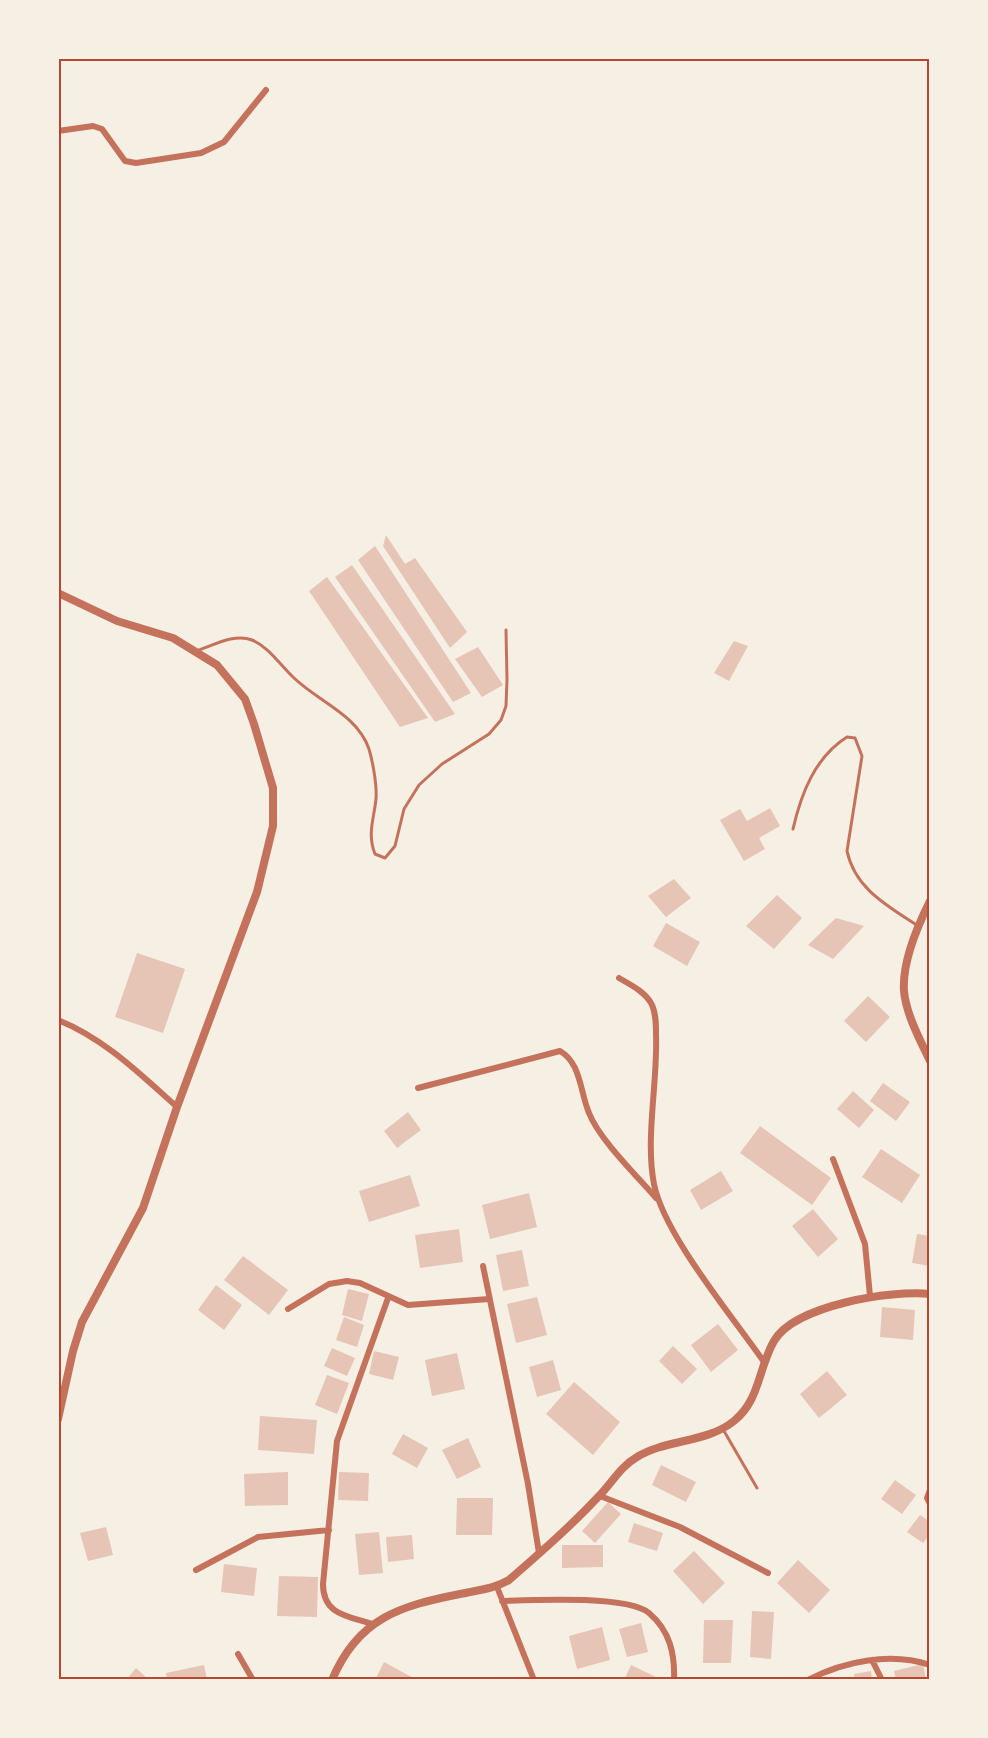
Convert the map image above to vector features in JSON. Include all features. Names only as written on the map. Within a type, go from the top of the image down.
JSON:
[{"type":"street","points":[[58,131],[93,126],[102,129],[125,161],[136,164],[201,153],[224,142],[266,90]]},
{"type":"street","points":[[58,593],[117,621],[173,638],[217,664],[245,699],[273,788],[273,826],[257,892],[177,1107],[143,1208],[82,1322],[58,1419]]},
{"type":"street","points":[[930,901],[908,957],[904,991],[930,1061]]},
{"type":"street","points":[[619,978],[642,993],[651,1003],[655,1016],[657,1054],[652,1160],[653,1182],[658,1201]]},
{"type":"street","points":[[58,1020],[86,1031],[177,1107]]},
{"type":"street","points":[[418,1088],[560,1051],[574,1062],[589,1115],[597,1128],[658,1201],[681,1242],[764,1362]]},
{"type":"street","points":[[833,1159],[865,1244],[870,1296]]},
{"type":"street","points":[[483,1266],[528,1485],[539,1553]]},
{"type":"street","points":[[288,1309],[329,1284],[347,1281],[360,1283],[388,1298],[408,1305],[489,1299]]},
{"type":"street","points":[[332,1680],[350,1644],[372,1624],[399,1608],[417,1602],[497,1587],[509,1580],[600,1496],[636,1457],[723,1429],[749,1408],[774,1340],[792,1324],[808,1316],[870,1296],[891,1293],[930,1294]]},
{"type":"street","points":[[372,1624],[342,1614],[327,1606],[323,1596],[323,1584],[337,1441],[388,1298]]},
{"type":"street","points":[[930,1490],[927,1498],[930,1504]]},
{"type":"street","points":[[600,1496],[680,1527],[768,1573]]},
{"type":"street","points":[[196,1570],[258,1537],[329,1530]]},
{"type":"street","points":[[497,1587],[534,1680]]},
{"type":"street","points":[[502,1600],[557,1599],[625,1605],[647,1612],[672,1644],[674,1680]]},
{"type":"street","points":[[238,1654],[253,1680]]},
{"type":"street","points":[[872,1660],[882,1680]]},
{"type":"street","points":[[808,1680],[872,1660],[912,1660],[930,1665]]},
{"type":"lane","points":[[197,651],[236,638],[252,640],[270,653],[294,678],[341,712],[368,747],[376,798],[370,826],[371,844],[375,854],[385,858],[394,846],[404,809],[419,785],[442,764],[489,734],[501,720],[506,697],[506,630]]},
{"type":"lane","points":[[793,829],[806,786],[824,757],[847,737],[855,738],[862,756],[848,840],[850,866],[858,879],[875,897],[919,927]]},
{"type":"lane","points":[[723,1429],[757,1488]]},
{"type":"building","points":[[386,535],[405,564],[415,558],[467,632],[450,648],[383,546]]},
{"type":"building","points":[[375,546],[471,693],[453,702],[358,560]]},
{"type":"building","points":[[352,565],[455,714],[435,722],[335,577]]},
{"type":"building","points":[[327,577],[428,718],[400,727],[309,591]]},
{"type":"building","points":[[734,641],[748,646],[729,681],[714,673]]},
{"type":"building","points":[[478,647],[503,685],[482,697],[455,659]]},
{"type":"building","points":[[770,808],[780,826],[759,838],[765,849],[744,861],[720,820],[740,809],[747,821]]},
{"type":"building","points":[[674,879],[691,898],[666,917],[648,896]]},
{"type":"building","points":[[777,895],[802,918],[774,949],[746,926]]},
{"type":"building","points":[[836,918],[864,926],[833,959],[808,945]]},
{"type":"building","points":[[666,923],[700,942],[687,966],[653,946]]},
{"type":"building","points":[[137,953],[185,969],[163,1033],[115,1017]]},
{"type":"building","points":[[868,996],[890,1017],[866,1042],[844,1021]]},
{"type":"building","points":[[883,1083],[910,1102],[896,1121],[870,1101]]},
{"type":"building","points":[[853,1091],[874,1110],[859,1128],[837,1109]]},
{"type":"building","points":[[408,1112],[421,1130],[397,1148],[384,1131]]},
{"type":"building","points":[[760,1126],[831,1178],[812,1205],[740,1153]]},
{"type":"building","points":[[881,1149],[920,1175],[902,1203],[862,1177]]},
{"type":"building","points":[[721,1171],[733,1191],[701,1210],[690,1190]]},
{"type":"building","points":[[410,1175],[420,1206],[369,1222],[359,1191]]},
{"type":"building","points":[[529,1193],[537,1227],[490,1239],[482,1205]]},
{"type":"building","points":[[813,1209],[838,1239],[818,1257],[792,1226]]},
{"type":"building","points":[[459,1229],[463,1262],[420,1268],[415,1235]]},
{"type":"building","points":[[917,1234],[930,1236],[930,1266],[912,1263]]},
{"type":"building","points":[[522,1250],[529,1286],[503,1291],[496,1255]]},
{"type":"building","points":[[243,1256],[288,1290],[269,1315],[224,1280]]},
{"type":"building","points":[[216,1285],[242,1305],[224,1330],[198,1310]]},
{"type":"building","points":[[348,1289],[369,1294],[362,1321],[342,1315]]},
{"type":"building","points":[[537,1297],[547,1335],[516,1343],[507,1304]]},
{"type":"building","points":[[882,1307],[915,1310],[913,1340],[880,1337]]},
{"type":"building","points":[[344,1317],[364,1325],[357,1347],[336,1340]]},
{"type":"building","points":[[718,1324],[738,1350],[711,1372],[691,1345]]},
{"type":"building","points":[[673,1346],[697,1369],[682,1384],[659,1361]]},
{"type":"building","points":[[332,1348],[355,1358],[347,1376],[324,1366]]},
{"type":"building","points":[[374,1351],[399,1357],[393,1380],[369,1374]]},
{"type":"building","points":[[457,1353],[465,1389],[432,1396],[425,1360]]},
{"type":"building","points":[[553,1360],[561,1390],[537,1397],[529,1367]]},
{"type":"building","points":[[827,1371],[847,1395],[819,1418],[800,1394]]},
{"type":"building","points":[[327,1375],[349,1383],[337,1414],[315,1405]]},
{"type":"building","points":[[574,1382],[620,1422],[593,1455],[546,1414]]},
{"type":"building","points":[[260,1416],[317,1420],[314,1454],[258,1450]]},
{"type":"building","points":[[403,1434],[428,1448],[417,1468],[392,1454]]},
{"type":"building","points":[[468,1438],[481,1467],[457,1479],[442,1450]]},
{"type":"building","points":[[661,1465],[696,1482],[686,1502],[652,1485]]},
{"type":"building","points":[[288,1472],[288,1505],[245,1506],[244,1474]]},
{"type":"building","points":[[339,1472],[369,1473],[368,1501],[338,1500]]},
{"type":"building","points":[[895,1480],[916,1495],[902,1514],[881,1499]]},
{"type":"building","points":[[457,1498],[493,1498],[492,1535],[456,1535]]},
{"type":"building","points":[[608,1502],[621,1514],[595,1543],[582,1531]]},
{"type":"building","points":[[920,1515],[930,1522],[930,1534],[923,1543],[907,1532]]},
{"type":"building","points":[[634,1523],[663,1533],[657,1551],[628,1542]]},
{"type":"building","points":[[106,1527],[113,1555],[88,1561],[80,1533]]},
{"type":"building","points":[[379,1532],[383,1573],[359,1575],[355,1534]]},
{"type":"building","points":[[412,1535],[414,1559],[388,1562],[386,1537]]},
{"type":"building","points":[[562,1545],[603,1545],[603,1567],[562,1568]]},
{"type":"building","points":[[694,1551],[725,1583],[703,1604],[673,1571]]},
{"type":"building","points":[[798,1560],[830,1590],[809,1613],[777,1583]]},
{"type":"building","points":[[224,1564],[257,1568],[254,1596],[221,1592]]},
{"type":"building","points":[[279,1576],[318,1577],[317,1617],[277,1616]]},
{"type":"building","points":[[752,1611],[774,1612],[771,1659],[750,1657]]},
{"type":"building","points":[[704,1620],[733,1620],[731,1663],[703,1663]]},
{"type":"building","points":[[641,1623],[648,1652],[627,1657],[619,1629]]},
{"type":"building","points":[[602,1627],[610,1660],[577,1669],[569,1636]]},
{"type":"building","points":[[384,1662],[417,1680],[375,1680]]},
{"type":"building","points":[[923,1664],[926,1680],[896,1680],[894,1671]]},
{"type":"building","points":[[204,1665],[207,1680],[167,1680],[166,1673]]},
{"type":"building","points":[[631,1665],[658,1678],[657,1680],[624,1680]]},
{"type":"building","points":[[136,1668],[149,1680],[126,1680]]},
{"type":"building","points":[[871,1671],[872,1680],[855,1680],[854,1674]]}]
